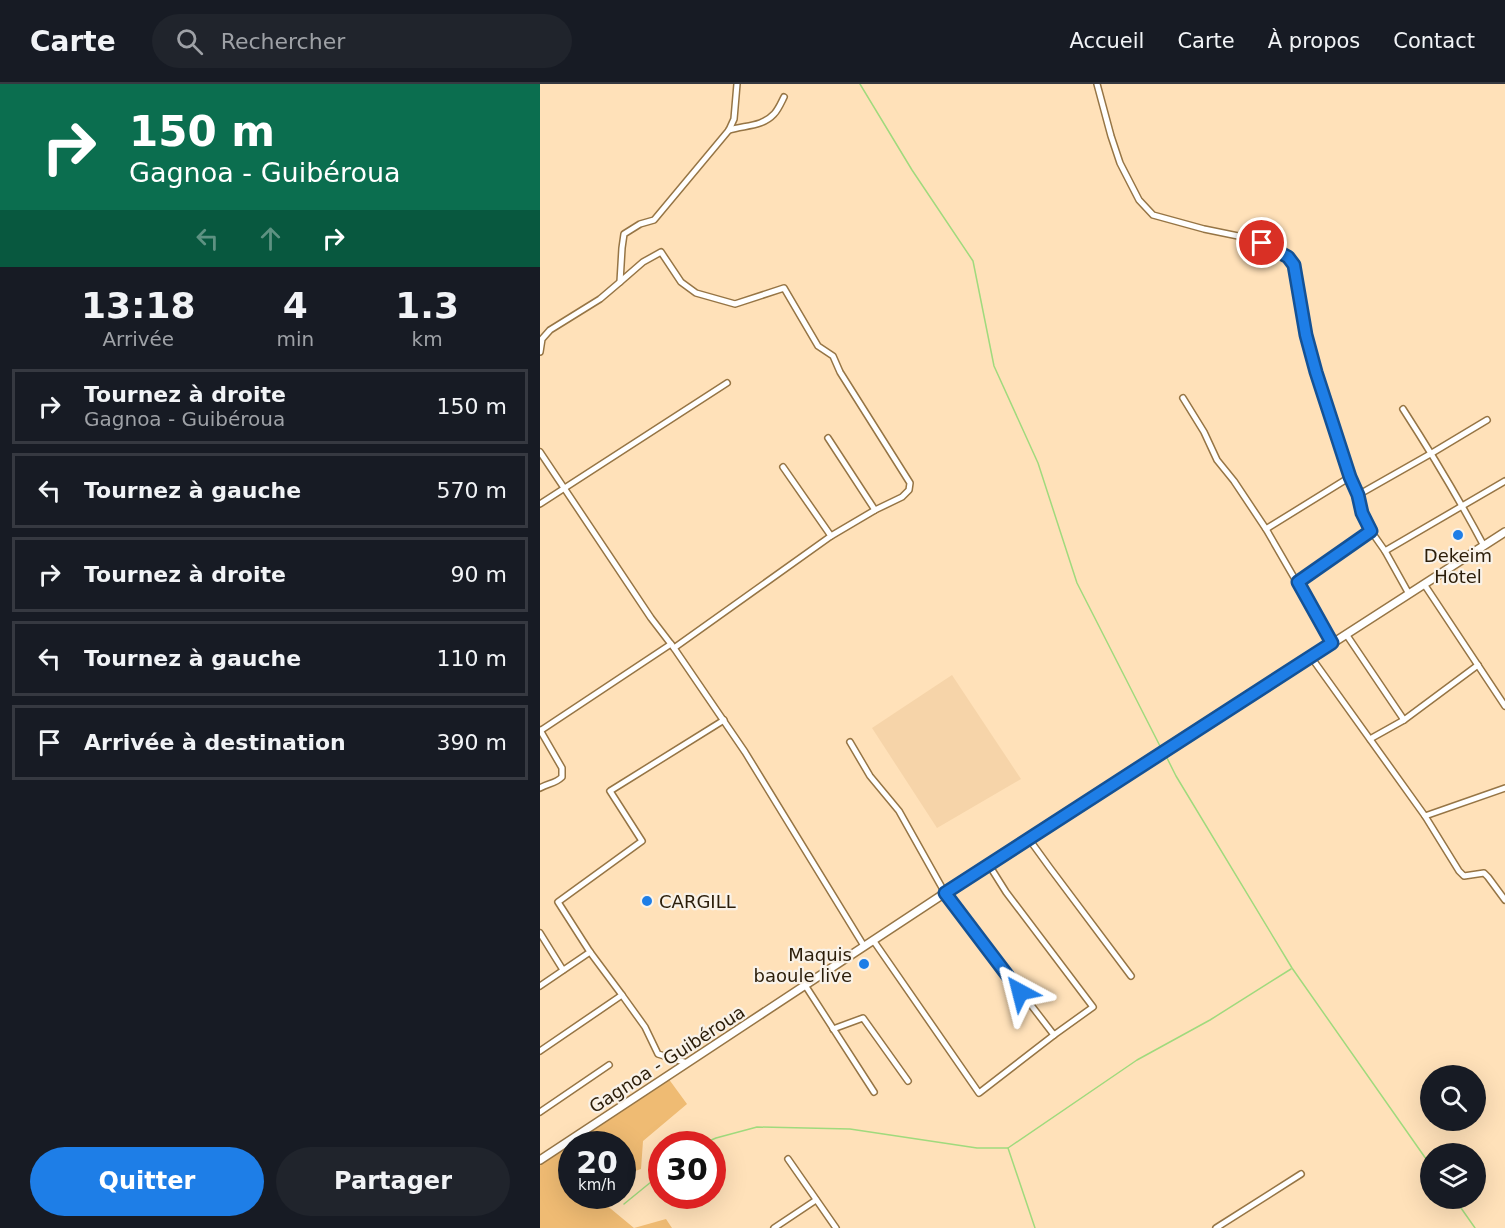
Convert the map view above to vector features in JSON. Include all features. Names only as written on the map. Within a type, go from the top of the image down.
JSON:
[{"type":"main road","name":"Gagnoa - Guibéroua","points":[[541,1158],[988,865],[1505,532]]},
{"type":"street","points":[[620,282],[624,234],[640,224],[654,220],[729,130],[734,119],[737,84]]},
{"type":"street","points":[[1097,84],[1120,163],[1139,200],[1153,216],[1262,243],[1288,257],[1294,265],[1306,335],[1316,372],[1362,513],[1409,594]]},
{"type":"street","points":[[729,130],[744,125],[760,124],[775,113],[784,97]]},
{"type":"street","points":[[540,352],[542,339],[550,330],[600,298],[643,262],[661,252],[681,282],[696,293],[735,304],[784,288],[818,346],[833,356],[840,372],[910,483],[909,490],[902,497],[831,536],[672,646],[540,731],[562,768],[562,777],[540,788]]},
{"type":"street","points":[[540,504],[727,384]]},
{"type":"street","points":[[1182,398],[1204,432],[1217,460],[1266,529],[1332,643]]},
{"type":"street","points":[[1403,409],[1432,453],[1484,546]]},
{"type":"street","points":[[1358,495],[1487,420]]},
{"type":"street","points":[[828,438],[875,510]]},
{"type":"street","points":[[540,452],[651,618],[745,752],[864,946]]},
{"type":"street","points":[[783,467],[831,536]]},
{"type":"street","points":[[1266,529],[1350,477]]},
{"type":"street","points":[[1385,552],[1505,481]]},
{"type":"street","points":[[1298,582],[1371,531]]},
{"type":"street","points":[[1424,584],[1505,706]]},
{"type":"street","points":[[1346,634],[1404,720]]},
{"type":"street","points":[[1311,657],[1425,816],[1459,871],[1464,876],[1484,873],[1505,900]]},
{"type":"street","points":[[1370,739],[1404,720],[1478,665]]},
{"type":"street","points":[[687,1063],[658,1054],[645,1027],[590,952],[558,902],[642,841],[610,791],[724,720]]},
{"type":"street","points":[[850,742],[870,776],[899,811],[945,893],[1054,1035]]},
{"type":"street","points":[[1425,816],[1505,788]]},
{"type":"street","points":[[1029,839],[1131,976]]},
{"type":"street","points":[[873,940],[979,1093],[1093,1007],[988,865]]},
{"type":"street","points":[[540,933],[563,970]]},
{"type":"street","points":[[540,986],[590,952]]},
{"type":"street","points":[[805,985],[874,1092]]},
{"type":"street","points":[[540,1051],[622,995]]},
{"type":"street","points":[[833,1029],[863,1018],[908,1081]]},
{"type":"street","points":[[540,1112],[609,1065]]},
{"type":"street","points":[[788,1160],[836,1228]]},
{"type":"street","points":[[1216,1228],[1301,1174]]},
{"type":"street","points":[[774,1228],[816,1200]]},
{"type":"shaded area","points":[[952,675],[1021,779],[937,828],[872,728]]},
{"type":"shaded area","points":[[668,1078],[687,1104],[655,1131],[648,1131],[648,1137],[643,1141],[641,1169],[636,1171],[636,1131],[586,1131]]},
{"type":"shaded area","points":[[558,1149],[558,1209],[611,1209],[634,1228],[540,1228],[540,1161]]},
{"type":"shaded area","points":[[666,1219],[672,1228],[634,1228]]},
{"type":"waterway","points":[[860,84],[912,170],[973,261],[994,366],[1038,463],[1077,583],[1162,750]]},
{"type":"waterway","points":[[1165,754],[1292,968],[1420,1150]]},
{"type":"waterway","points":[[1035,1228],[1008,1148],[1137,1060],[1210,1020],[1291,969]]},
{"type":"waterway","points":[[726,1135],[757,1127],[850,1129],[977,1148],[1008,1148]]},
{"type":"waterway","points":[[636,1194],[648,1184]]},
{"type":"waterway","points":[[1462,1209],[1475,1228]]},
{"type":"place","name":"Dekeim Hotel","points":[[1458,535]]},
{"type":"place","name":"CARGILL","points":[[647,901]]},
{"type":"place","name":"Maquis baoule live","points":[[864,964]]},
{"type":"route","points":[[1020,992],[945,893],[1332,643],[1298,582],[1371,531],[1362,513],[1316,372],[1306,335],[1294,265],[1288,257],[1262,243]]}]
